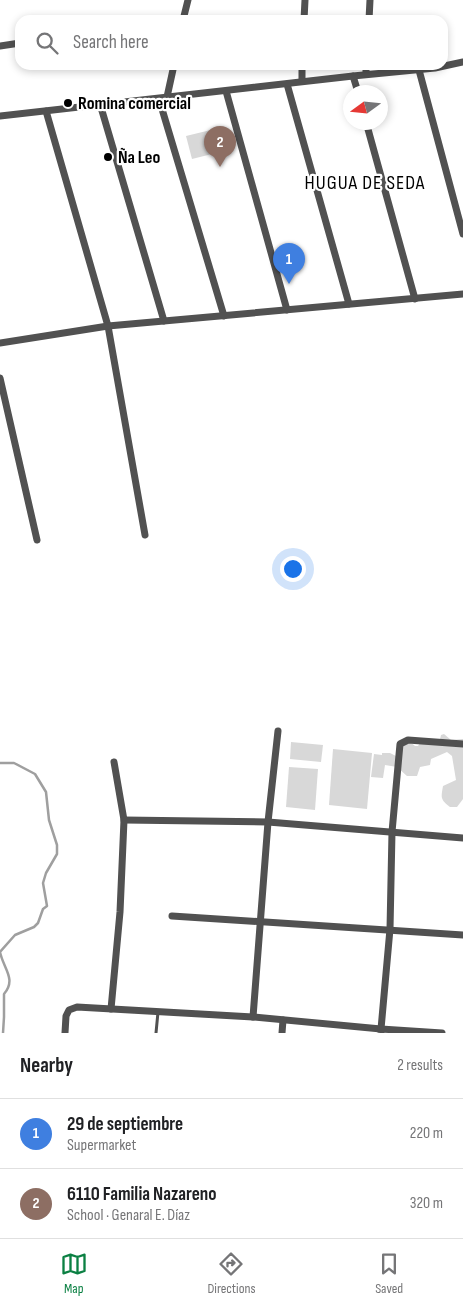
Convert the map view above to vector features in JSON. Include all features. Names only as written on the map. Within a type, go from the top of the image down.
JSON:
[{"type":"street","points":[[185,15],[188,0]]},
{"type":"street","points":[[304,15],[305,0]]},
{"type":"street","points":[[369,15],[370,0]]},
{"type":"street","points":[[0,46],[15,44]]},
{"type":"street","points":[[448,65],[463,62]]},
{"type":"street","points":[[168,97],[173,70]]},
{"type":"street","points":[[302,70],[302,81]]},
{"type":"street","points":[[0,116],[302,81],[419,70],[463,234]]},
{"type":"street","points":[[353,76],[356,85]]},
{"type":"street","points":[[287,84],[349,304]]},
{"type":"street","points":[[226,91],[287,310]]},
{"type":"street","points":[[159,98],[224,316]]},
{"type":"street","points":[[100,104],[164,321]]},
{"type":"street","points":[[46,111],[108,326],[144,535]]},
{"type":"street","points":[[368,130],[416,299]]},
{"type":"street","points":[[0,343],[108,326],[463,294]]},
{"type":"street","points":[[0,378],[36,540]]},
{"type":"street","points":[[253,1017],[268,822],[278,731]]},
{"type":"street","points":[[381,1031],[390,929],[392,832],[400,744],[408,740],[463,744]]},
{"type":"street","points":[[111,1009],[120,912],[124,820],[114,762]]},
{"type":"street","points":[[124,820],[268,822],[463,838]]},
{"type":"street","points":[[172,916],[463,935]]},
{"type":"street","points":[[65,1033],[66,1016],[73,1008],[253,1017],[381,1031],[442,1033]]},
{"type":"street","points":[[282,1033],[283,1020]]},
{"type":"lane","points":[[156,1033],[158,1012]]},
{"type":"shaded area","points":[[223,127],[228,150],[192,159],[186,136]]},
{"type":"shaded area","points":[[444,734],[451,740],[463,739],[463,799],[457,807],[450,807],[442,798],[443,786],[456,780],[452,756],[447,752],[431,759],[430,765],[420,767],[417,776],[407,776],[397,767],[385,765],[383,778],[371,777],[374,754],[390,753],[396,756],[401,747],[410,742],[415,746],[418,746],[420,743],[430,742],[435,745],[439,744],[441,735]]},
{"type":"shaded area","points":[[291,742],[323,745],[321,762],[290,759]]},
{"type":"shaded area","points":[[333,749],[372,753],[367,809],[329,805]]},
{"type":"shaded area","points":[[289,767],[318,769],[315,810],[286,807]]},
{"type":"waterway","points":[[0,763],[14,763],[35,774],[46,792],[49,820],[57,845],[57,854],[46,873],[43,883],[47,906],[43,909],[38,923],[34,927],[15,935],[0,952],[9,978],[8,989],[4,994],[3,1033]]},
{"type":"place","name":"Romina comercial","points":[[68,103]]},
{"type":"place","name":"Ña Leo","points":[[108,157]]},
{"type":"place","name":"6110 Familia Nazareno","points":[[220,167]]},
{"type":"place","name":"29 de septiembre","points":[[289,284]]},
{"type":"district","name":"HUGUA DE SEDA","points":[[365,183]]}]
